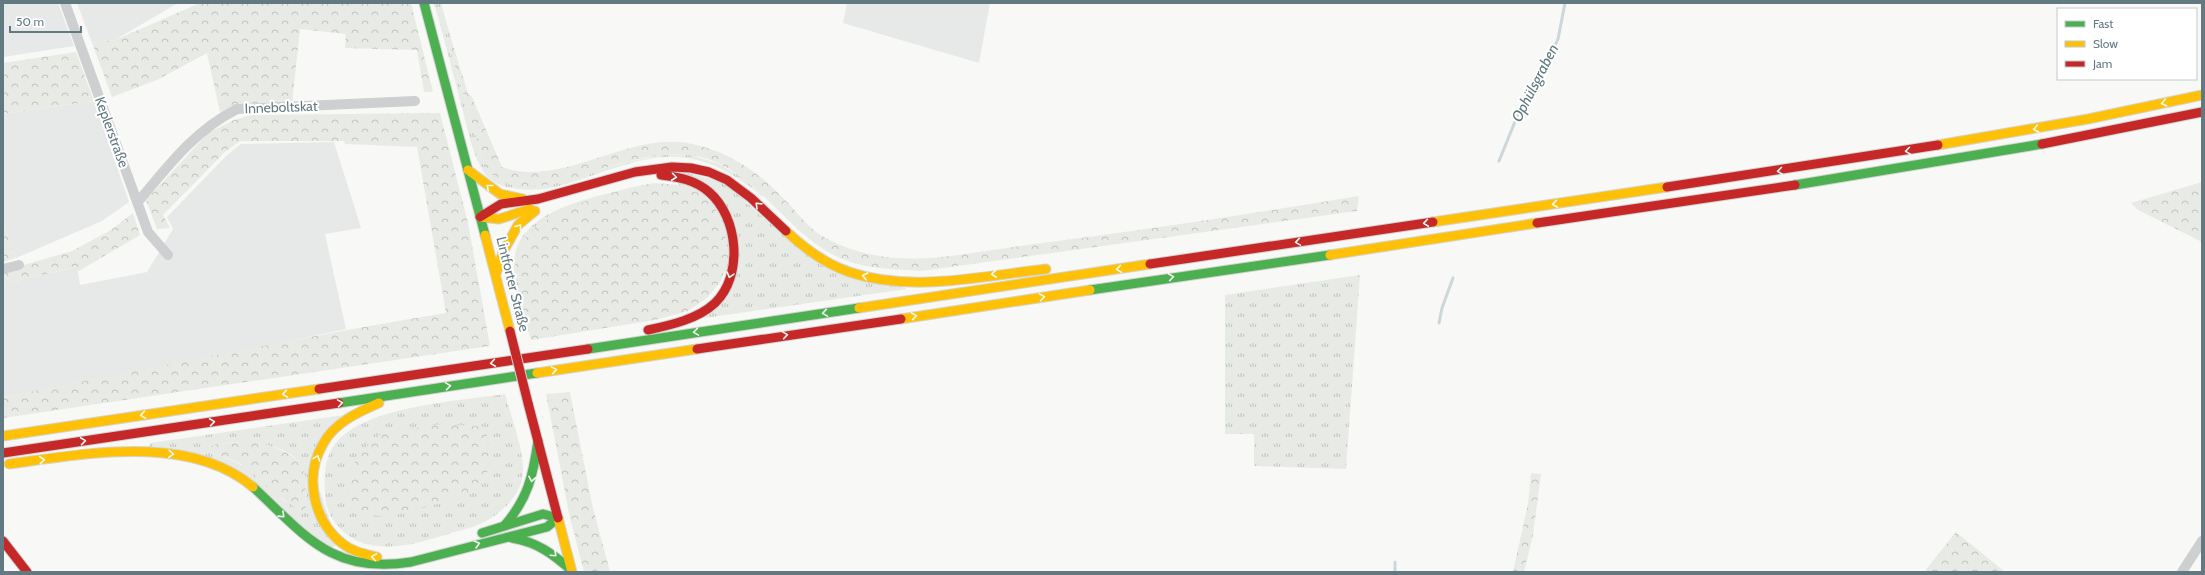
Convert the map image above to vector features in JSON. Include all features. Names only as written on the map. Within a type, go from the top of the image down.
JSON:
[{"type":"main road","name":"Lintforter Straße","points":[[424,3],[496,274],[571,571]]},
{"type":"main road","points":[[3,436],[1864,158],[2088,119],[2202,95]]},
{"type":"main road","points":[[3,453],[1943,162],[2202,112]]},
{"type":"main road","points":[[468,170],[494,191],[515,199],[540,202],[628,172],[669,165],[690,167],[709,172],[727,180],[747,194],[794,239],[811,253],[850,272],[874,278],[902,282],[1053,268]]},
{"type":"main road","points":[[480,217],[496,206],[540,202],[630,178],[655,174],[683,178],[703,188],[719,202],[729,218],[734,236],[735,260],[727,287],[712,306],[690,318],[657,328],[600,339],[559,353]]},
{"type":"main road","points":[[496,274],[504,252],[518,225],[540,202]]},
{"type":"main road","points":[[1069,266],[1140,259],[1172,261]]},
{"type":"main road","points":[[409,392],[358,411],[334,430],[322,444],[312,475],[313,493],[318,513],[340,541],[354,550],[370,557],[389,558],[410,556],[441,548],[505,525],[543,514],[558,518]]},
{"type":"main road","points":[[505,525],[519,510],[528,495],[538,441]]},
{"type":"main road","points":[[3,464],[114,453],[180,455],[209,461],[229,470],[251,485],[316,547],[342,560],[365,565],[388,566],[411,562],[547,527],[558,518]]},
{"type":"main road","points":[[506,537],[528,539],[548,548],[571,571]]},
{"type":"main road","points":[[3,541],[27,572]]},
{"type":"street","name":"Keplerstraße","points":[[65,3],[148,232],[168,255]]},
{"type":"street","name":"Inneboltskat","points":[[138,202],[202,130],[217,119],[237,109],[415,101]]},
{"type":"street","points":[[3,269],[19,264]]},
{"type":"street","points":[[2182,572],[2202,541]]},
{"type":"shaded area","points":[[3,3],[58,3],[74,46],[3,57]]},
{"type":"shaded area","points":[[77,3],[178,3],[115,40],[92,43]]},
{"type":"shaded area","points":[[847,3],[990,3],[979,63],[843,23]]},
{"type":"shaded area","points":[[94,101],[129,202],[102,221],[16,258],[3,225],[3,114]]},
{"type":"shaded area","points":[[334,142],[361,228],[325,234],[346,329],[206,359],[3,397],[3,284],[77,267],[80,285],[147,272],[173,229],[167,217],[227,155],[241,144]]},
{"type":"green space","points":[[200,3],[411,3],[433,92],[424,92],[417,50],[345,48],[346,34],[300,29],[292,103],[246,104],[220,112],[207,53],[157,80],[112,97],[92,43],[115,40]]},
{"type":"green space","points":[[434,3],[441,3],[452,42],[449,46],[484,163],[539,186],[627,162],[663,155],[690,155],[717,163],[742,177],[765,198],[745,183],[725,171],[703,162],[679,157],[662,157],[627,164],[577,181],[544,189],[529,190],[512,188],[490,179],[485,174],[477,159],[468,134]]},
{"type":"green space","points":[[452,42],[468,93],[472,97],[502,167],[525,172],[549,171],[572,166],[644,145],[668,142],[692,144],[720,152],[756,173],[819,234],[843,246],[869,254],[888,257],[928,258],[968,254],[1234,216],[1359,196],[1357,211],[921,271],[870,266],[850,262],[820,247],[802,233],[751,184],[712,160],[689,155],[666,155],[626,162],[548,185],[532,187],[517,186],[503,182],[492,174],[484,163],[449,46]]},
{"type":"green space","points":[[76,52],[94,101],[3,114],[3,63]]},
{"type":"green space","points":[[440,113],[468,223],[490,346],[3,418],[3,397],[280,343],[446,313],[417,147],[345,144],[344,141],[240,141],[226,151],[163,215],[170,228],[157,229],[146,200],[208,133],[234,120],[251,115]]},
{"type":"green space","points":[[670,168],[725,183],[792,243],[907,289],[697,319],[733,287]]},
{"type":"green space","points":[[2202,182],[2202,242],[2138,210],[2131,203]]},
{"type":"green space","points":[[655,183],[679,185],[698,193],[713,206],[723,221],[729,258],[721,281],[707,298],[688,311],[655,320],[531,340],[519,295],[515,270],[518,250],[527,236],[541,224],[558,213],[578,204],[620,191]]},
{"type":"green space","points":[[633,187],[553,216],[525,238],[516,267],[517,280],[531,340],[520,304],[514,277],[517,248],[526,233],[539,220],[557,210]]},
{"type":"green space","points":[[133,213],[140,235],[77,272],[76,267],[3,284],[3,271],[72,251],[111,230]]},
{"type":"green space","points":[[3,225],[16,258],[3,262]]},
{"type":"green space","points":[[1360,275],[1346,469],[1254,466],[1254,434],[1225,434],[1225,295]]},
{"type":"green space","points":[[570,392],[592,504],[610,572],[584,572],[570,518],[546,394]]},
{"type":"green space","points":[[505,394],[520,448],[523,470],[520,486],[512,500],[500,512],[487,521],[473,527],[417,543],[394,546],[371,545],[360,542],[353,539],[335,523],[326,502],[326,468],[331,450],[335,444],[349,431],[367,421],[389,413],[413,407]]},
{"type":"green space","points":[[351,414],[311,464],[338,545],[328,549],[256,485],[149,447],[150,443]],"holes":[[[238,442],[275,447],[292,455],[303,470],[305,478],[306,507],[284,501],[252,472],[236,462],[211,453],[209,447],[216,444]]]},
{"type":"green space","points":[[442,424],[486,427],[489,458],[487,473],[478,489],[453,496],[441,503],[388,517],[365,514],[350,502],[346,480],[360,452],[382,433]]},
{"type":"green space","points":[[254,441],[289,454],[300,464],[303,470],[305,483],[306,507],[303,511],[278,495],[239,463],[214,454],[208,450],[209,447],[216,444]]},
{"type":"green space","points":[[1531,473],[1541,474],[1533,535],[1524,572],[1513,572],[1528,504]]},
{"type":"green space","points":[[1956,532],[2005,572],[1924,572]]},
{"type":"waterway","name":"Ophülsgraben","points":[[1499,161],[1525,97],[1542,74],[1558,39],[1565,3]]},
{"type":"waterway","name":"Ophülsgraben","points":[[1439,323],[1442,308],[1453,278]]},
{"type":"waterway","name":"Ophülsgraben","points":[[1395,562],[1395,572]]},
{"type":"traffic: fast","points":[[424,3],[485,235]]},
{"type":"traffic: fast","points":[[1795,185],[2042,144]]},
{"type":"traffic: fast","points":[[1090,290],[1330,255]]},
{"type":"traffic: fast","points":[[588,349],[859,308]]},
{"type":"traffic: fast","points":[[339,403],[537,373]]},
{"type":"traffic: fast","points":[[505,525],[519,505],[528,486],[534,465],[538,441]]},
{"type":"traffic: fast","points":[[253,487],[305,535],[340,557],[360,563],[384,564],[411,562],[547,527],[558,518]]},
{"type":"traffic: fast","points":[[482,533],[543,514],[558,518]]},
{"type":"traffic: fast","points":[[512,538],[529,542],[537,546],[558,559],[571,570]]},
{"type":"traffic: slow","points":[[1938,145],[2088,119],[2202,95]]},
{"type":"traffic: slow","points":[[468,170],[500,194],[523,199]]},
{"type":"traffic: slow","points":[[1433,222],[1667,187]]},
{"type":"traffic: slow","points":[[480,217],[499,219],[530,209]]},
{"type":"traffic: slow","points":[[496,274],[503,252],[518,225],[535,211]]},
{"type":"traffic: slow","points":[[1330,255],[1537,223]]},
{"type":"traffic: slow","points":[[786,231],[808,249],[832,265],[849,272],[873,278],[897,281],[947,281],[1046,269]]},
{"type":"traffic: slow","points":[[485,235],[510,331]]},
{"type":"traffic: slow","points":[[859,308],[1150,264]]},
{"type":"traffic: slow","points":[[901,319],[1090,290]]},
{"type":"traffic: slow","points":[[537,373],[697,349]]},
{"type":"traffic: slow","points":[[3,436],[319,389]]},
{"type":"traffic: slow","points":[[377,557],[351,549],[343,544],[333,534],[318,511],[313,484],[317,457],[323,444],[333,430],[347,419],[379,403]]},
{"type":"traffic: slow","points":[[9,464],[103,453],[168,453],[199,459],[227,470],[253,487]]},
{"type":"traffic: slow","points":[[558,518],[572,572]]},
{"type":"traffic: jam","points":[[2042,144],[2202,112]]},
{"type":"traffic: jam","points":[[1667,187],[1938,145]]},
{"type":"traffic: jam","points":[[480,217],[501,204],[538,199],[635,172],[672,167],[691,168],[709,172],[727,180],[751,198],[786,231]]},
{"type":"traffic: jam","points":[[648,330],[684,321],[708,309],[715,303],[724,291],[730,277],[733,262],[734,246],[731,231],[726,216],[719,203],[704,188],[692,182],[680,178],[661,175]]},
{"type":"traffic: jam","points":[[1537,223],[1795,185]]},
{"type":"traffic: jam","points":[[1150,264],[1433,222]]},
{"type":"traffic: jam","points":[[697,349],[901,319]]},
{"type":"traffic: jam","points":[[510,331],[528,403]]},
{"type":"traffic: jam","points":[[319,389],[588,349]]},
{"type":"traffic: jam","points":[[3,453],[339,403]]},
{"type":"traffic: jam","points":[[528,403],[558,518]]},
{"type":"traffic: jam","points":[[3,541],[27,572]]}]
